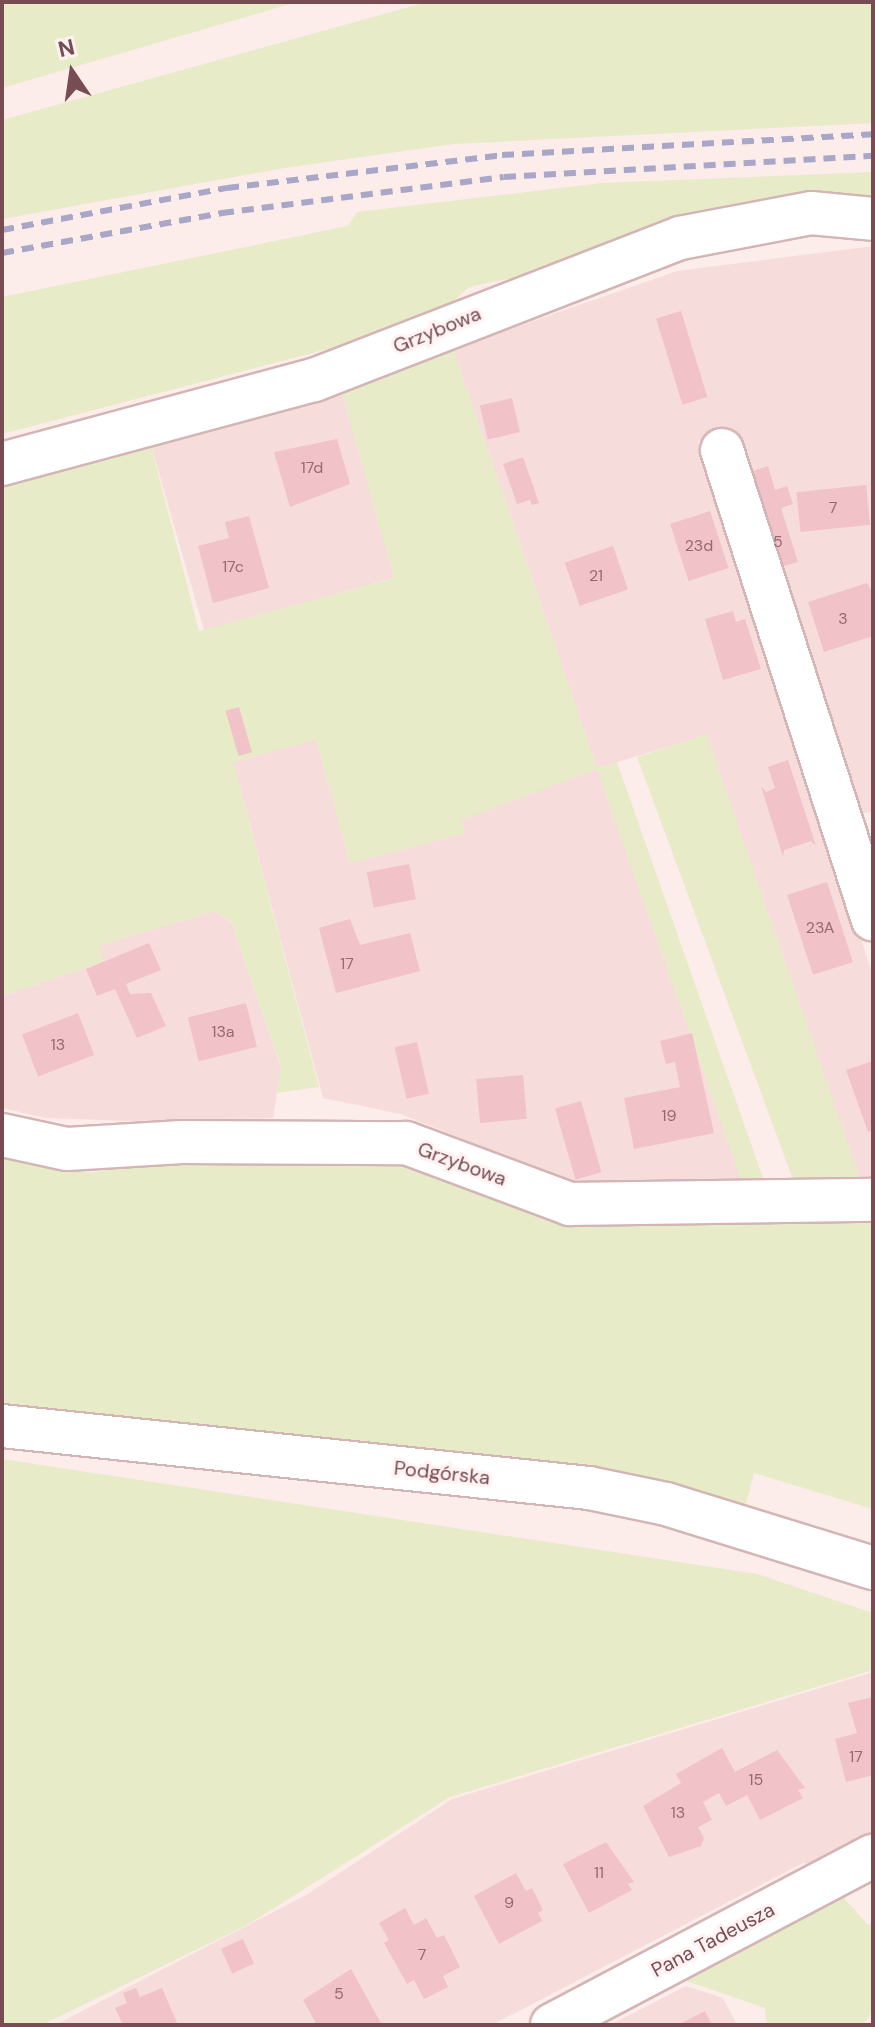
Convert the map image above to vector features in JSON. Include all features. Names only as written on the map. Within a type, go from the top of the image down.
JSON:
[{"type":"street","name":"Grzybowa","points":[[2,464],[314,380],[680,238],[811,213],[873,219]]},
{"type":"street","points":[[722,450],[873,919]]},
{"type":"street","name":"Grzybowa","points":[[2,1135],[67,1149],[182,1142],[406,1143],[570,1204],[873,1200]]},
{"type":"street","name":"Podgórska","points":[[2,1426],[589,1488],[666,1504],[873,1568]]},
{"type":"street","name":"Pana Tadeusza","points":[[552,2025],[873,1856]]},
{"type":"shaded area","points":[[873,246],[873,811],[854,816],[728,427],[698,441],[748,580],[873,977],[873,1178],[859,1178],[706,735],[598,768],[741,1179],[567,1181],[401,1114],[323,1098],[233,762],[316,739],[350,862],[465,833],[461,820],[597,768],[453,349],[677,271]]},
{"type":"shaded area","points":[[340,386],[395,577],[205,632],[150,441]]},
{"type":"shaded area","points":[[214,911],[231,922],[281,1068],[273,1118],[129,1121],[46,1118],[2,1108],[2,996],[103,962],[99,945]]},
{"type":"shaded area","points":[[873,1672],[873,1835],[822,1864],[803,1863],[492,2025],[55,2025],[306,1895],[452,1799]]},
{"type":"shaded area","points":[[686,1986],[723,1998],[737,2025],[610,2025]]},
{"type":"green space","points":[[2,2],[297,2],[2,88]]},
{"type":"green space","points":[[427,2],[873,2],[873,123],[453,144],[284,168],[2,219],[2,120]]},
{"type":"green space","points":[[873,172],[873,201],[469,287],[431,322],[2,434],[2,297],[348,226],[357,212],[602,183]]},
{"type":"green space","points":[[453,349],[597,768],[617,762],[763,1178],[759,1184],[718,1189],[711,1179],[741,1179],[597,769],[462,820],[465,833],[350,863],[316,740],[233,762],[319,1087],[276,1093],[281,1067],[231,922],[214,911],[100,945],[103,962],[2,996],[2,480],[150,442],[199,631],[394,578],[340,386]]},
{"type":"green space","points":[[706,734],[859,1178],[794,1182],[637,757]]},
{"type":"green space","points":[[2,1148],[92,1173],[150,1156],[390,1156],[568,1226],[873,1219],[873,1509],[754,1473],[744,1511],[400,1445],[2,1406]]},
{"type":"green space","points":[[2,1459],[757,1574],[873,1613],[873,1670],[450,1797],[249,1924],[42,2025],[2,2025]]},
{"type":"green space","points":[[844,1898],[868,1925],[873,1921],[873,2011],[863,2025],[767,2025],[765,2008],[669,1975]]},
{"type":"building","points":[[681,311],[707,397],[682,405],[656,319]]},
{"type":"building","points":[[512,398],[520,432],[488,440],[480,405]]},
{"type":"building","points":[[337,439],[350,484],[290,507],[274,452]]},
{"type":"building","points":[[523,457],[539,503],[532,505],[530,500],[517,504],[503,464]]},
{"type":"building","points":[[768,466],[775,490],[787,486],[793,504],[781,508],[798,562],[773,569],[744,474]]},
{"type":"building","points":[[866,485],[870,525],[801,532],[796,492]]},
{"type":"building","points":[[710,511],[729,568],[689,581],[670,524]]},
{"type":"building","points":[[249,516],[269,588],[213,603],[198,546],[229,538],[225,522]]},
{"type":"building","points":[[613,546],[628,589],[580,606],[565,563]]},
{"type":"building","points":[[867,583],[873,594],[873,636],[824,652],[808,602]]},
{"type":"building","points":[[733,611],[736,622],[745,619],[761,669],[723,680],[705,619]]},
{"type":"building","points":[[239,707],[252,752],[238,756],[226,711]]},
{"type":"building","points":[[788,760],[816,846],[811,841],[784,850],[783,857],[761,786],[766,792],[775,788],[768,767]]},
{"type":"building","points":[[409,864],[416,899],[374,908],[367,872]]},
{"type":"building","points":[[827,882],[853,962],[813,975],[787,895]]},
{"type":"building","points":[[350,919],[360,945],[410,933],[420,971],[336,993],[319,928]]},
{"type":"building","points":[[149,943],[161,970],[126,984],[130,994],[151,993],[166,1026],[137,1038],[115,989],[97,996],[86,969]]},
{"type":"building","points":[[246,1003],[257,1047],[199,1061],[188,1018]]},
{"type":"building","points":[[78,1013],[94,1055],[38,1077],[22,1035]]},
{"type":"building","points":[[692,1033],[714,1133],[634,1149],[624,1098],[680,1087],[675,1062],[666,1064],[660,1041]]},
{"type":"building","points":[[417,1042],[429,1094],[407,1099],[395,1047]]},
{"type":"building","points":[[873,1061],[873,1130],[868,1132],[846,1070]]},
{"type":"building","points":[[523,1075],[527,1119],[480,1123],[476,1079]]},
{"type":"building","points":[[581,1101],[601,1172],[575,1180],[555,1108]]},
{"type":"building","points":[[873,1697],[873,1775],[846,1782],[835,1739],[857,1733],[848,1703]]},
{"type":"building","points":[[722,1748],[735,1772],[777,1750],[805,1788],[798,1790],[803,1798],[760,1820],[747,1795],[726,1806],[719,1793],[703,1802],[712,1820],[698,1827],[704,1838],[701,1846],[669,1857],[643,1806],[681,1783],[676,1774]]},
{"type":"building","points":[[606,1842],[634,1882],[628,1884],[632,1890],[589,1913],[563,1864]]},
{"type":"building","points":[[516,1873],[526,1891],[532,1888],[543,1910],[538,1913],[542,1921],[499,1944],[474,1896]]},
{"type":"building","points":[[405,1908],[414,1925],[426,1918],[437,1938],[444,1935],[460,1967],[443,1976],[448,1987],[424,1999],[414,1980],[407,1984],[384,1943],[389,1940],[379,1923]]},
{"type":"building","points":[[243,1939],[254,1964],[232,1973],[221,1949]]},
{"type":"building","points":[[351,1969],[382,2025],[317,2025],[303,2000]]},
{"type":"building","points":[[136,1988],[140,1997],[162,1988],[178,2025],[123,2025],[115,2008],[127,2003],[123,1993]]},
{"type":"building","points":[[705,2011],[712,2025],[678,2025]]},
{"type":"railway","points":[[2,230],[227,188],[502,155],[873,134]]},
{"type":"railway","points":[[2,253],[222,213],[504,177],[873,156]]}]
